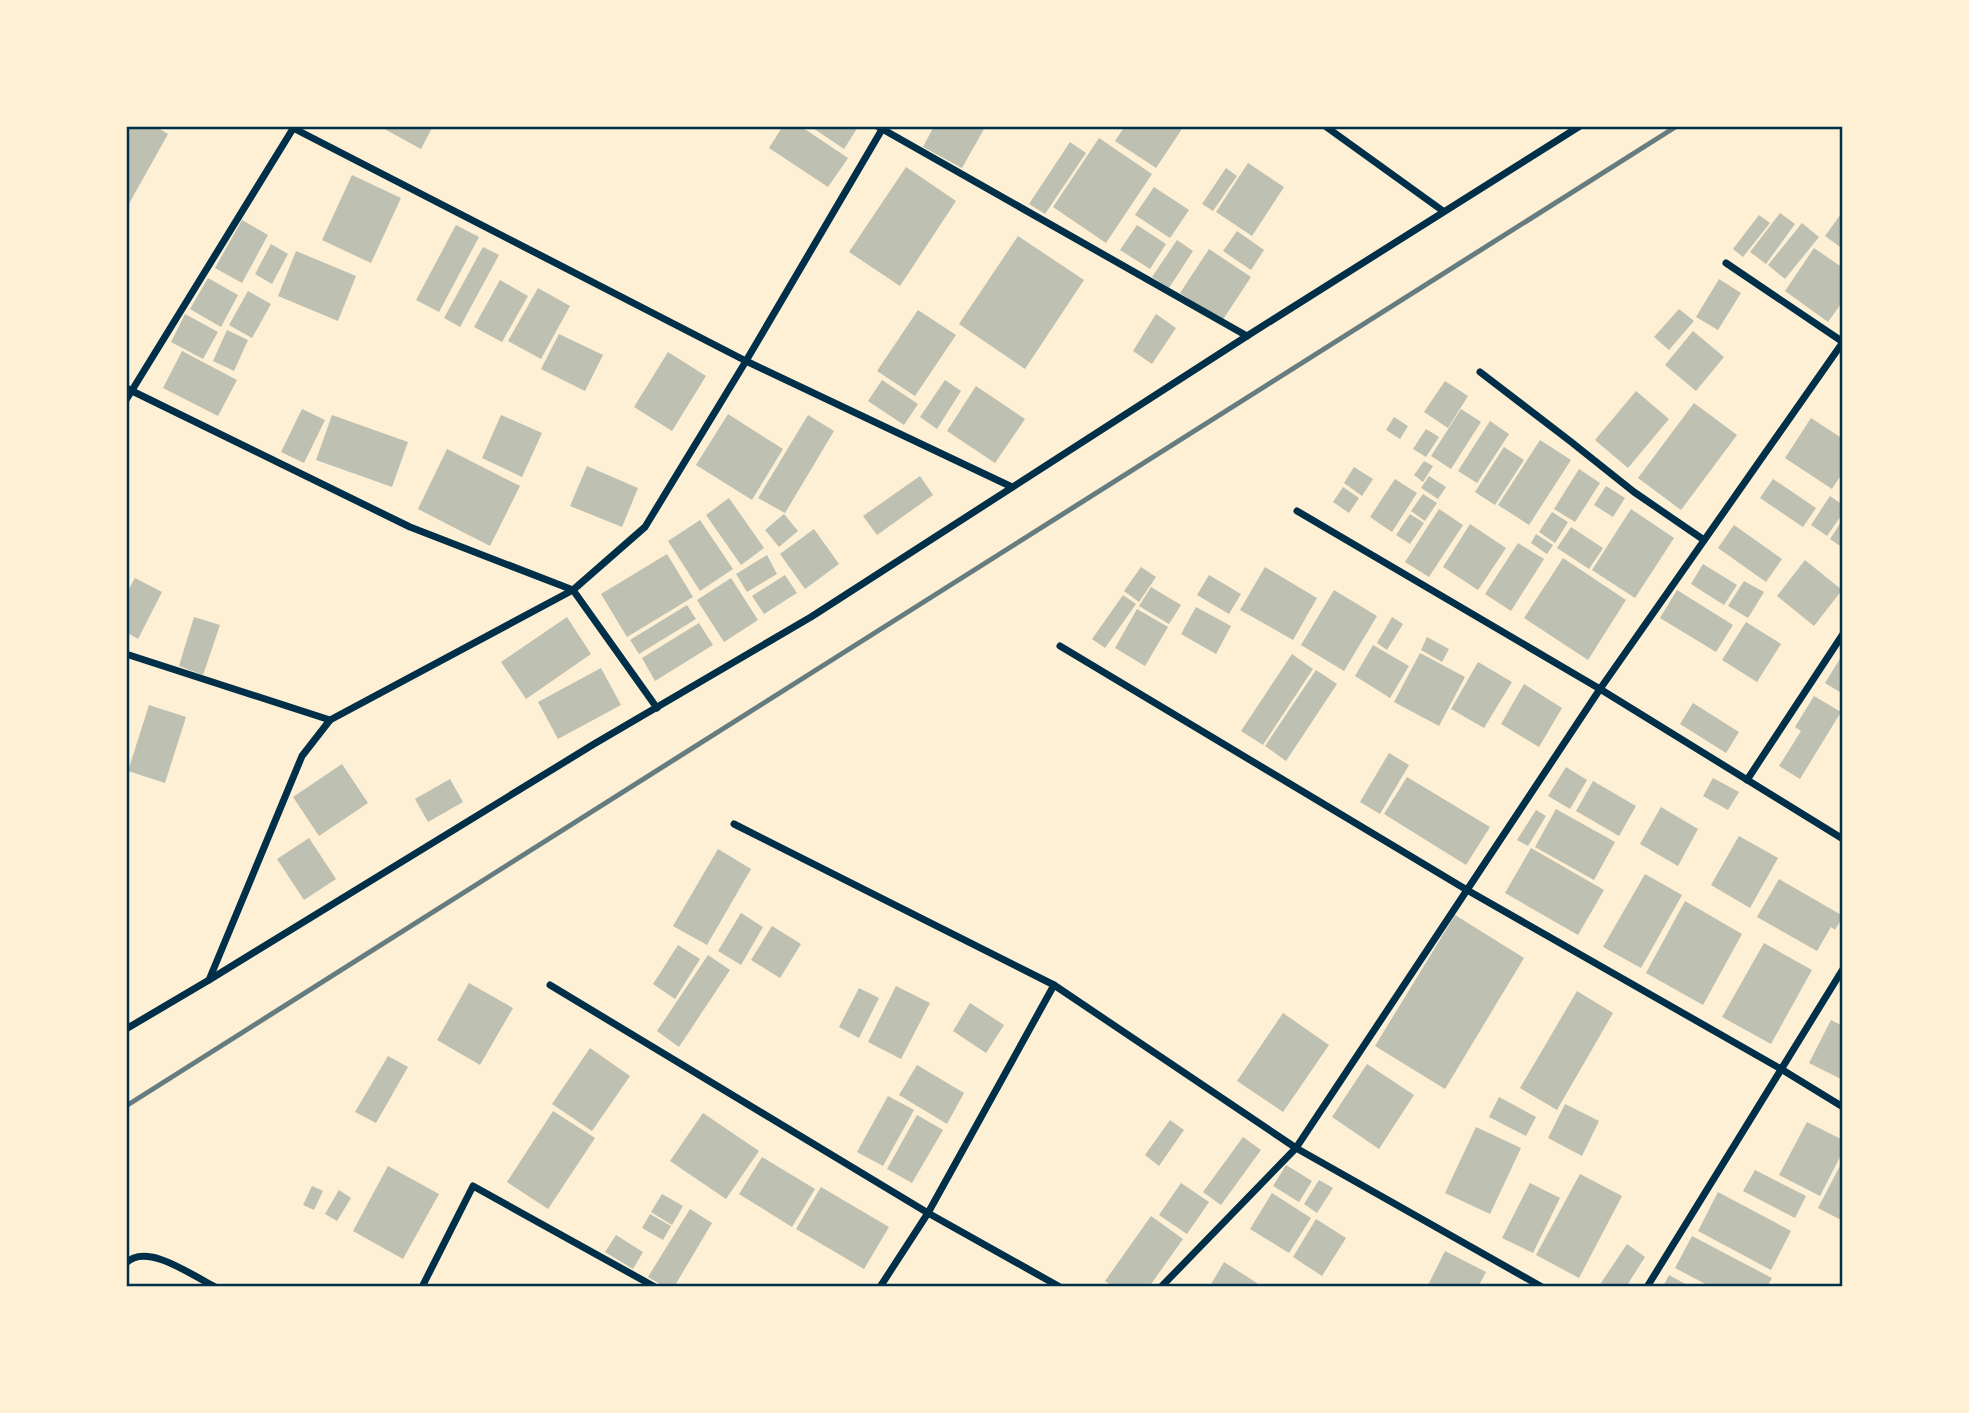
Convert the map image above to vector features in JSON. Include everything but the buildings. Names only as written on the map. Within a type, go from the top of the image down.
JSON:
[{"type":"street","points":[[1325,126],[1336,129],[1443,211]]},
{"type":"street","points":[[126,1029],[811,618],[1247,336],[1580,126]]},
{"type":"street","points":[[126,400],[129,390],[294,127],[746,361],[1012,487]]},
{"type":"street","points":[[209,980],[302,756],[330,720],[573,590],[645,527],[746,361],[881,127],[1247,336]]},
{"type":"street","points":[[1161,1287],[1296,1148],[1600,689],[1843,342],[1726,262]]},
{"type":"street","points":[[1480,372],[1634,492],[1704,540]]},
{"type":"street","points":[[129,390],[410,527],[573,590],[657,708]]},
{"type":"street","points":[[1297,511],[1600,689],[1843,839]]},
{"type":"street","points":[[1747,780],[1843,634]]},
{"type":"street","points":[[1060,646],[1467,890],[1782,1069],[1843,1107]]},
{"type":"street","points":[[126,654],[330,720]]},
{"type":"street","points":[[734,824],[1054,985],[1296,1148],[1542,1287]]},
{"type":"street","points":[[1647,1287],[1843,970]]},
{"type":"street","points":[[550,985],[928,1213],[1060,1287]]},
{"type":"street","points":[[880,1287],[928,1213],[1054,985]]},
{"type":"street","points":[[422,1287],[473,1186],[655,1287]]},
{"type":"street","points":[[126,1263],[129,1259],[145,1255],[165,1260],[215,1287]]},
{"type":"railway","points":[[126,1106],[1677,126]]}]
